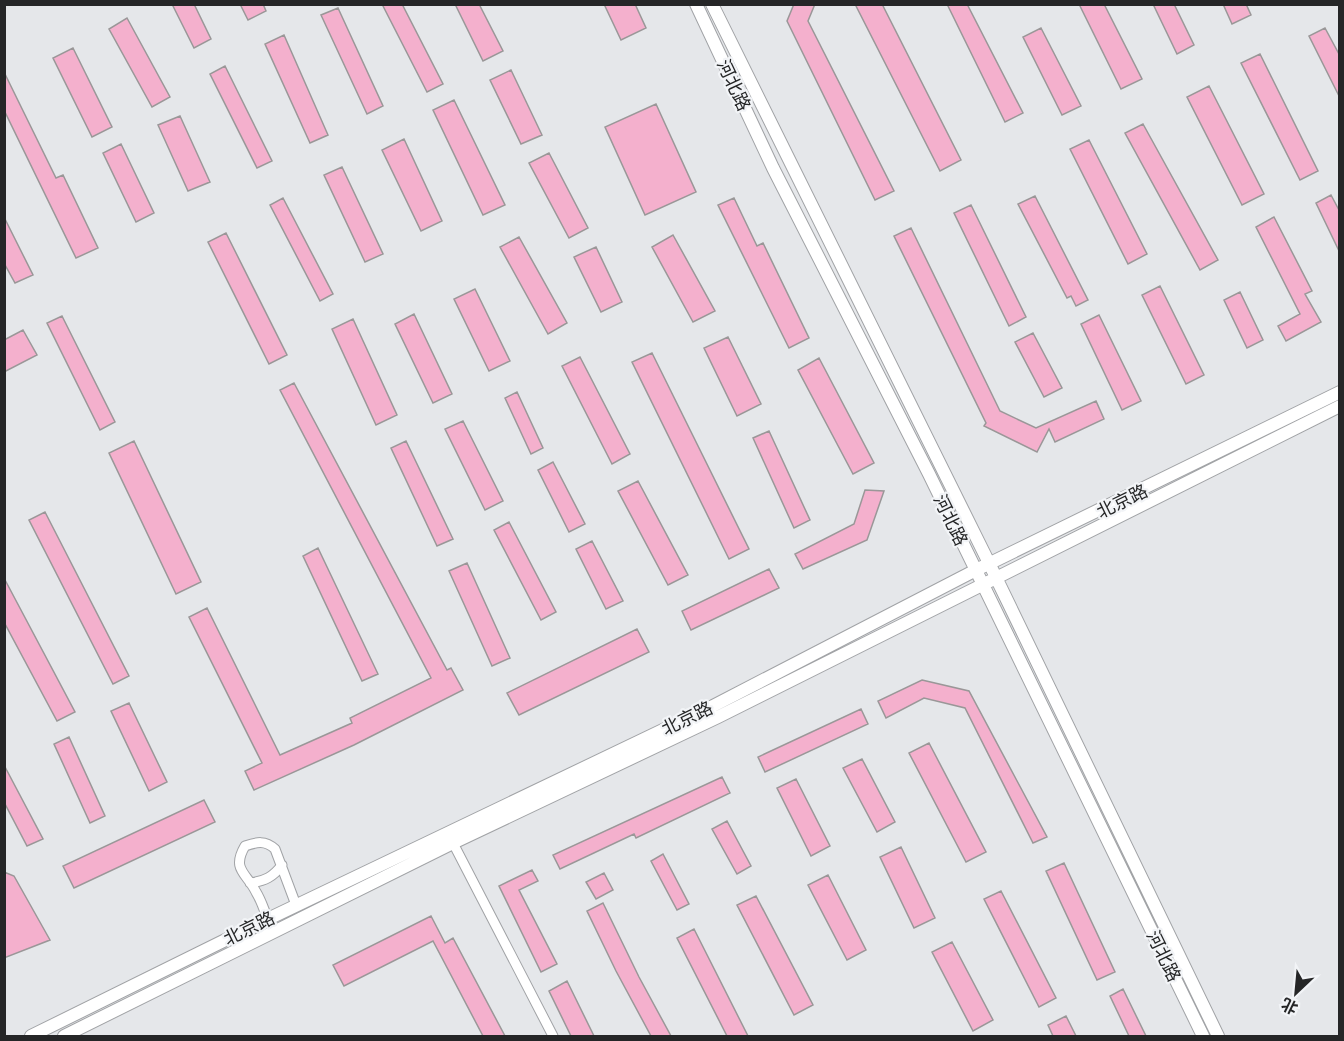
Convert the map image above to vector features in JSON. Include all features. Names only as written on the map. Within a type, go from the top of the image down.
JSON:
[{"type":"street","name":"河北路","points":[[696,4],[773,168],[983,584],[1203,1036]]},
{"type":"street","name":"河北路","points":[[712,4],[990,564],[1218,1036]]},
{"type":"street","name":"北京路","points":[[31,1036],[267,919],[713,706],[976,570],[1340,392]]},
{"type":"street","name":"北京路","points":[[64,1036],[453,843],[718,717],[1340,406]]},
{"type":"street","points":[[267,919],[250,883],[241,873],[241,854],[245,846],[257,842],[268,843],[275,849],[296,905]]},
{"type":"street","points":[[453,843],[553,1036]]},
{"type":"street","points":[[250,883],[269,878],[282,865]]},
{"type":"building","points":[[172,4],[194,4],[211,39],[194,48]]},
{"type":"building","points":[[240,4],[263,4],[266,11],[248,20]]},
{"type":"building","points":[[382,4],[402,4],[443,84],[427,92]]},
{"type":"building","points":[[455,4],[479,4],[503,51],[483,61]]},
{"type":"building","points":[[604,4],[635,4],[646,28],[621,40]]},
{"type":"building","points":[[794,4],[815,4],[808,21],[894,191],[875,200],[787,21]]},
{"type":"building","points":[[855,4],[882,4],[961,160],[940,171]]},
{"type":"building","points":[[947,4],[967,4],[1023,113],[1005,122]]},
{"type":"building","points":[[1079,4],[1104,4],[1142,79],[1121,89]]},
{"type":"building","points":[[1153,4],[1174,4],[1194,45],[1177,54]]},
{"type":"building","points":[[1223,4],[1246,4],[1251,15],[1232,24]]},
{"type":"building","points":[[338,8],[383,106],[367,114],[321,15]]},
{"type":"building","points":[[127,18],[170,97],[152,107],[109,29]]},
{"type":"building","points":[[1041,28],[1081,106],[1062,115],[1023,37]]},
{"type":"building","points":[[1325,28],[1340,56],[1340,98],[1309,36]]},
{"type":"building","points":[[284,35],[328,135],[310,143],[265,44]]},
{"type":"building","points":[[73,48],[112,127],[92,137],[53,58]]},
{"type":"building","points":[[1260,54],[1318,171],[1300,180],[1241,63]]},
{"type":"building","points":[[225,66],[272,161],[257,168],[210,74]]},
{"type":"building","points":[[511,70],[542,135],[521,144],[490,80]]},
{"type":"building","points":[[4,72],[56,178],[63,175],[98,248],[76,258],[4,110]]},
{"type":"building","points":[[1209,86],[1264,194],[1242,205],[1187,97]]},
{"type":"building","points":[[454,100],[505,205],[483,215],[433,110]]},
{"type":"building","points":[[656,104],[696,192],[645,215],[605,127]]},
{"type":"building","points":[[180,116],[210,182],[188,191],[158,125]]},
{"type":"building","points":[[1143,124],[1218,260],[1200,270],[1125,133]]},
{"type":"building","points":[[404,139],[442,221],[421,231],[382,150]]},
{"type":"building","points":[[1089,140],[1147,254],[1128,264],[1070,149]]},
{"type":"building","points":[[121,144],[154,213],[136,222],[103,153]]},
{"type":"building","points":[[549,153],[588,228],[569,238],[529,163]]},
{"type":"building","points":[[342,167],[383,254],[365,262],[324,175]]},
{"type":"building","points":[[1331,195],[1340,212],[1340,253],[1316,203]]},
{"type":"building","points":[[1035,196],[1088,300],[1076,306],[1071,296],[1067,298],[1018,204]]},
{"type":"building","points":[[283,198],[333,294],[320,301],[270,205]]},
{"type":"building","points":[[734,198],[757,246],[763,243],[809,338],[789,348],[718,205]]},
{"type":"building","points":[[971,205],[1026,317],[1009,326],[954,213]]},
{"type":"building","points":[[4,217],[33,275],[15,283],[4,263]]},
{"type":"building","points":[[1274,217],[1312,291],[1305,294],[1321,322],[1286,341],[1278,326],[1300,314],[1256,227]]},
{"type":"building","points":[[911,228],[1000,411],[1036,428],[1096,401],[1104,419],[1055,442],[1049,429],[1037,452],[984,426],[986,423],[894,236]]},
{"type":"building","points":[[226,233],[287,355],[269,364],[208,242]]},
{"type":"building","points":[[673,235],[715,311],[693,322],[652,247]]},
{"type":"building","points":[[519,237],[567,323],[548,334],[500,247]]},
{"type":"building","points":[[596,247],[622,302],[601,312],[574,257]]},
{"type":"building","points":[[1160,286],[1204,375],[1186,384],[1142,295]]},
{"type":"building","points":[[475,289],[510,361],[489,371],[454,299]]},
{"type":"building","points":[[1240,292],[1263,340],[1247,348],[1224,300]]},
{"type":"building","points":[[414,314],[452,394],[433,403],[395,324]]},
{"type":"building","points":[[1099,315],[1141,401],[1122,410],[1081,324]]},
{"type":"building","points":[[62,316],[115,422],[100,430],[47,323]]},
{"type":"building","points":[[353,319],[397,415],[376,425],[332,329]]},
{"type":"building","points":[[23,330],[37,355],[4,372],[4,340]]},
{"type":"building","points":[[1033,333],[1062,388],[1044,397],[1015,342]]},
{"type":"building","points":[[728,337],[761,404],[737,416],[704,348]]},
{"type":"building","points":[[652,353],[749,549],[729,559],[632,362]]},
{"type":"building","points":[[580,357],[630,454],[612,464],[562,366]]},
{"type":"building","points":[[819,358],[874,463],[853,474],[798,370]]},
{"type":"building","points":[[294,383],[447,670],[451,668],[463,690],[354,745],[254,790],[245,771],[262,763],[189,617],[207,608],[280,755],[352,723],[350,718],[431,678],[280,390]]},
{"type":"building","points":[[517,392],[543,448],[531,454],[505,398]]},
{"type":"building","points":[[463,421],[503,501],[485,510],[445,429]]},
{"type":"building","points":[[769,431],[810,520],[794,528],[753,438]]},
{"type":"building","points":[[134,441],[201,582],[176,594],[109,453]]},
{"type":"building","points":[[406,441],[453,539],[437,546],[391,448]]},
{"type":"building","points":[[553,462],[585,524],[569,532],[538,470]]},
{"type":"building","points":[[638,481],[688,575],[668,585],[618,491]]},
{"type":"building","points":[[865,490],[884,491],[867,540],[803,569],[795,554],[854,524]]},
{"type":"building","points":[[45,512],[129,676],[113,684],[29,520]]},
{"type":"building","points":[[509,522],[556,612],[541,620],[494,530]]},
{"type":"building","points":[[592,541],[623,601],[606,609],[576,549]]},
{"type":"building","points":[[318,548],[378,674],[362,681],[303,556]]},
{"type":"building","points":[[467,563],[510,658],[492,666],[449,571]]},
{"type":"building","points":[[769,569],[779,588],[691,630],[682,611]]},
{"type":"building","points":[[4,578],[75,712],[57,721],[4,622]]},
{"type":"building","points":[[637,629],[649,652],[519,715],[507,693]]},
{"type":"building","points":[[922,680],[969,691],[1047,837],[1033,843],[965,708],[924,698],[886,718],[878,701]]},
{"type":"building","points":[[129,703],[167,782],[149,791],[111,711]]},
{"type":"building","points":[[861,709],[868,724],[765,772],[758,757]]},
{"type":"building","points":[[69,737],[105,816],[90,823],[54,744]]},
{"type":"building","points":[[929,743],[986,852],[966,862],[909,753]]},
{"type":"building","points":[[862,759],[895,822],[877,832],[843,768]]},
{"type":"building","points":[[4,765],[43,839],[27,846],[4,802]]},
{"type":"building","points":[[722,777],[730,793],[636,838],[634,834],[560,869],[553,855]]},
{"type":"building","points":[[796,779],[830,846],[811,856],[777,788]]},
{"type":"building","points":[[204,800],[215,822],[74,888],[63,866]]},
{"type":"building","points":[[727,821],[751,866],[737,874],[712,829]]},
{"type":"building","points":[[901,847],[935,918],[914,928],[880,857]]},
{"type":"building","points":[[663,854],[689,904],[677,910],[651,861]]},
{"type":"building","points":[[1064,863],[1115,972],[1097,980],[1046,871]]},
{"type":"building","points":[[532,870],[538,881],[519,890],[557,964],[541,972],[499,886]]},
{"type":"building","points":[[4,872],[14,876],[50,940],[4,958]]},
{"type":"building","points":[[604,873],[613,890],[596,899],[586,882]]},
{"type":"building","points":[[828,875],[866,950],[847,960],[808,885]]},
{"type":"building","points":[[1001,891],[1056,998],[1039,1007],[984,899]]},
{"type":"building","points":[[756,896],[813,1005],[794,1015],[737,905]]},
{"type":"building","points":[[603,903],[671,1036],[651,1036],[616,971],[587,911]]},
{"type":"building","points":[[431,916],[445,943],[453,938],[505,1036],[483,1036],[433,941],[344,986],[333,965]]},
{"type":"building","points":[[694,929],[748,1036],[727,1036],[677,938]]},
{"type":"building","points":[[952,942],[993,1020],[973,1031],[932,952]]},
{"type":"building","points":[[567,981],[594,1036],[571,1036],[549,991]]},
{"type":"building","points":[[1123,989],[1146,1036],[1129,1036],[1110,996]]},
{"type":"building","points":[[1066,1016],[1076,1036],[1053,1036],[1048,1025]]}]
